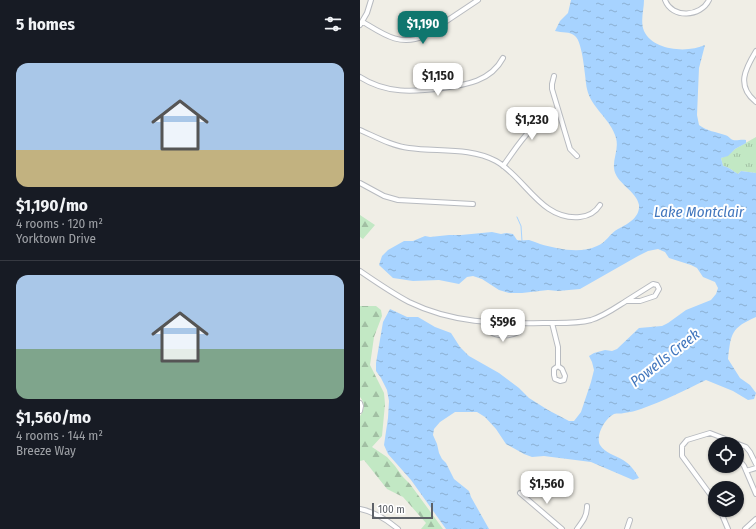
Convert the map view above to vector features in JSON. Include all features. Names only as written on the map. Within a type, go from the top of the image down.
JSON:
[{"type":"street","points":[[371,0],[367,13],[361,24],[390,38],[409,40],[424,36],[478,0]]},
{"type":"street","points":[[665,0],[672,9],[685,14],[699,10],[704,7],[709,0]]},
{"type":"street","points":[[756,51],[754,59],[745,70],[744,80],[749,94],[756,102]]},
{"type":"street","points":[[360,77],[374,85],[392,90],[415,92],[433,90],[463,86],[478,80],[494,71],[503,58]]},
{"type":"street","points":[[554,76],[552,89],[559,114],[570,149],[577,156]]},
{"type":"street","points":[[503,166],[534,126],[547,117],[559,114]]},
{"type":"street","points":[[360,130],[398,146],[413,149],[476,154],[495,160],[546,206],[556,213],[570,217],[582,216],[592,213],[600,205]]},
{"type":"street","points":[[360,183],[384,196],[398,200],[473,204]]},
{"type":"street","points":[[360,271],[409,302],[439,313],[465,320],[487,323],[575,323],[606,314],[626,301],[638,294],[650,284],[655,284],[659,287],[659,292],[655,296],[640,301],[626,301]]},
{"type":"street","points":[[487,323],[488,330],[491,333],[505,335],[517,333],[520,330],[520,324]]},
{"type":"street","points":[[552,323],[558,347],[558,366]]},
{"type":"street","points":[[360,403],[360,411]]},
{"type":"street","points":[[708,492],[683,458],[681,449],[684,442],[687,440],[707,433],[721,437]]},
{"type":"street","points":[[744,446],[750,452],[756,464]]},
{"type":"street","points":[[744,466],[756,494]]},
{"type":"street","points":[[746,472],[756,468]]},
{"type":"street","points":[[520,493],[562,529]]},
{"type":"street","points":[[577,529],[584,520],[587,506]]},
{"type":"street","points":[[360,509],[379,515],[398,529]]},
{"type":"street","points":[[723,517],[728,529]]},
{"type":"street","points":[[745,529],[756,519]]},
{"type":"street","points":[[627,529],[630,520]]},
{"type":"green space","points":[[756,137],[756,173],[741,171],[738,174],[723,166],[721,158]]},
{"type":"green space","points":[[360,215],[375,225],[363,239],[360,237]]},
{"type":"green space","points":[[360,306],[376,306],[381,310],[382,316],[374,337],[370,365],[384,393],[385,404],[382,436],[372,447],[387,457],[395,466],[443,529],[421,529],[426,523],[403,497],[387,489],[364,460],[360,461],[360,416],[364,406],[360,397]]},
{"type":"water","name":"Lake Montclair","points":[[571,0],[644,0],[642,19],[644,31],[655,43],[681,49],[698,48],[705,45],[699,68],[697,115],[699,125],[708,130],[726,135],[733,140],[746,140],[746,143],[735,149],[728,156],[721,158],[723,166],[738,174],[741,171],[756,173],[756,317],[737,328],[734,332],[730,343],[728,359],[740,378],[750,385],[756,393],[754,399],[748,400],[733,391],[706,380],[650,406],[611,416],[604,423],[600,432],[600,445],[607,452],[623,460],[634,470],[639,478],[633,480],[591,462],[544,456],[532,457],[524,454],[506,444],[496,429],[485,417],[477,412],[455,412],[440,422],[434,429],[433,435],[442,459],[446,463],[454,479],[469,491],[489,529],[446,529],[411,480],[388,454],[384,445],[389,401],[387,390],[376,371],[376,363],[383,322],[390,309],[407,317],[418,317],[435,327],[451,333],[460,347],[469,356],[499,373],[519,388],[529,398],[548,410],[569,421],[574,421],[581,412],[594,370],[589,356],[605,350],[612,351],[617,349],[639,328],[662,326],[668,323],[686,310],[711,300],[716,294],[718,288],[715,282],[703,277],[697,268],[669,258],[665,252],[658,249],[648,251],[638,256],[580,289],[558,291],[548,290],[509,293],[499,290],[482,279],[473,276],[467,277],[459,284],[439,280],[413,281],[393,278],[379,265],[382,256],[388,250],[404,241],[413,241],[425,236],[430,237],[492,232],[501,234],[506,233],[513,234],[517,240],[529,240],[561,249],[583,250],[600,245],[615,231],[629,223],[635,217],[639,210],[639,205],[634,195],[622,183],[615,173],[614,164],[617,146],[616,138],[610,125],[589,96],[582,53],[578,40],[571,33],[555,31],[560,21],[568,13]]},
{"type":"waterway","points":[[517,217],[521,226],[522,241]]},
{"type":"water label","name":"Powells Creek","points":[[665,358]]}]
